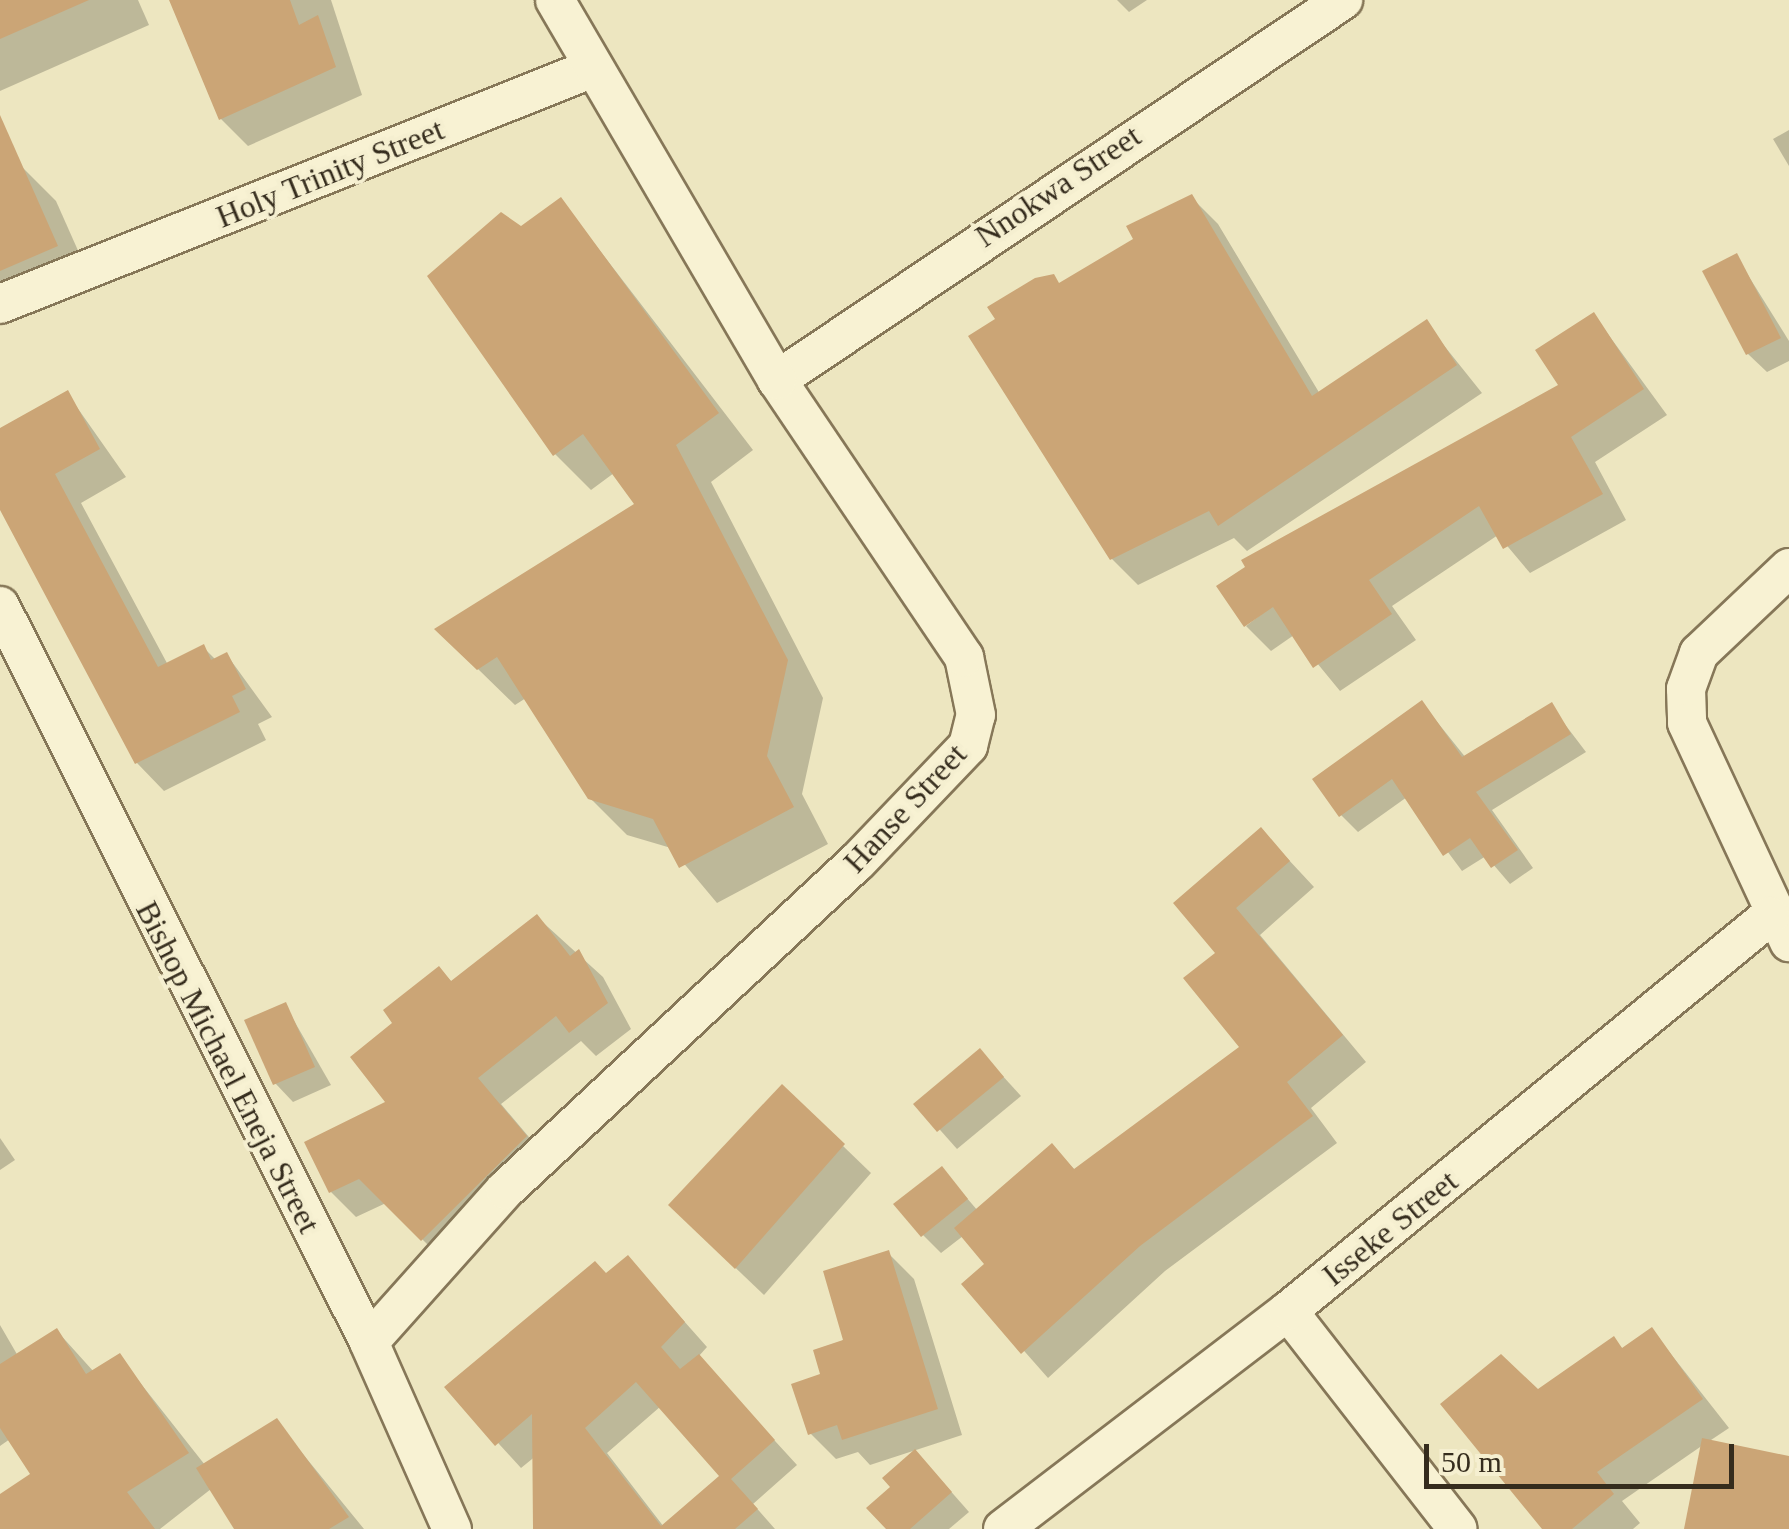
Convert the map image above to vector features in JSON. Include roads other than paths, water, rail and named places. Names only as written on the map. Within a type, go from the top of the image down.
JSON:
[{"type":"street","points":[[556,0],[588,70]]},
{"type":"street","name":"Nnokwa Street","points":[[777,380],[1344,0]]},
{"type":"street","name":"Holy Trinity Street","points":[[0,304],[588,70]]},
{"type":"street","name":"Hanse Street","points":[[369,1342],[505,1190],[703,1012],[968,746],[977,689],[964,658],[777,380],[588,70]]},
{"type":"street","name":"Isseke Street","points":[[1003,1529],[1780,929],[1687,723],[1686,689],[1699,653],[1789,568]]},
{"type":"street","name":"Bishop Michael Eneja Street","points":[[0,606],[369,1342],[452,1529]]},
{"type":"street","points":[[1288,1311],[1458,1529]]}]
